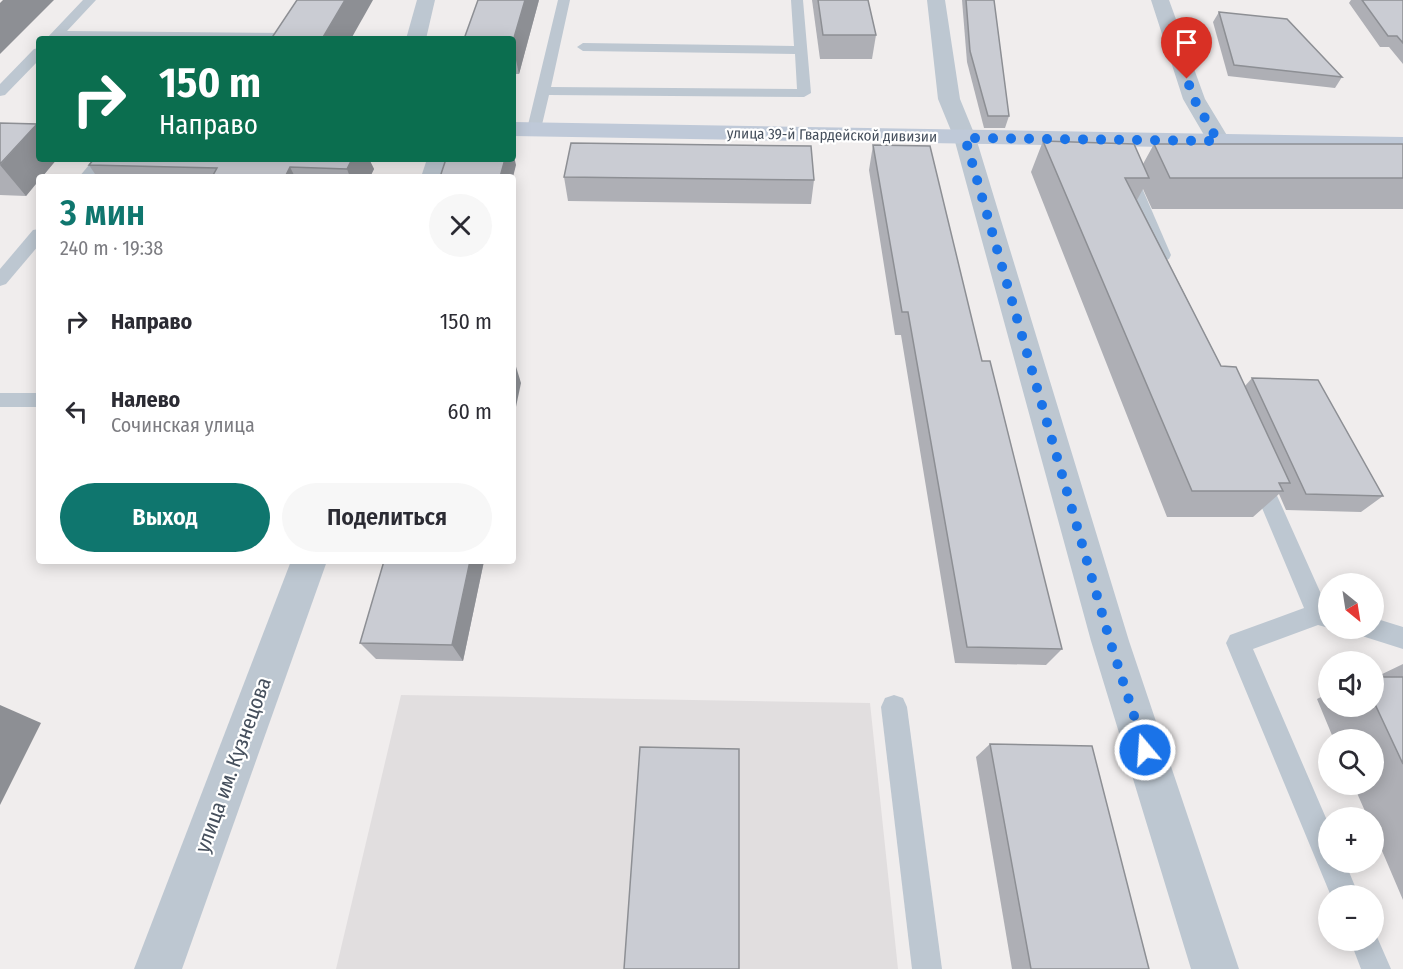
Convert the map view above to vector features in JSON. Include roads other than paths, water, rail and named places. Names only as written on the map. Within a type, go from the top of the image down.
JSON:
[{"type":"main road","name":"улица 39-й Гвардейской дивизии","points":[[524,129],[1116,141],[1403,144]]},
{"type":"street","points":[[417,36],[426,0]]},
{"type":"street","points":[[936,0],[949,99],[965,138],[1110,641],[1215,969]]},
{"type":"street","points":[[1160,0],[1194,99],[1218,141]]},
{"type":"street","name":"улица им. Кузнецова","points":[[158,969],[308,564]]},
{"type":"lane","points":[[55,36],[90,0]]},
{"type":"lane","points":[[524,129],[541,91],[564,0]]},
{"type":"lane","points":[[541,91],[804,93],[797,0]]},
{"type":"lane","points":[[174,36],[294,35]]},
{"type":"lane","points":[[583,47],[801,50]]},
{"type":"lane","points":[[0,92],[36,55]]},
{"type":"lane","points":[[1116,141],[1171,273]]},
{"type":"lane","points":[[90,174],[100,162]]},
{"type":"lane","points":[[0,280],[36,238]]},
{"type":"lane","points":[[0,400],[36,400]]},
{"type":"lane","points":[[1251,460],[1318,604]]},
{"type":"lane","points":[[1318,617],[1238,643],[1318,831]]},
{"type":"lane","points":[[1384,632],[1403,638]]},
{"type":"lane","points":[[894,706],[927,969]]},
{"type":"lane","points":[[1369,951],[1376,969]]}]
